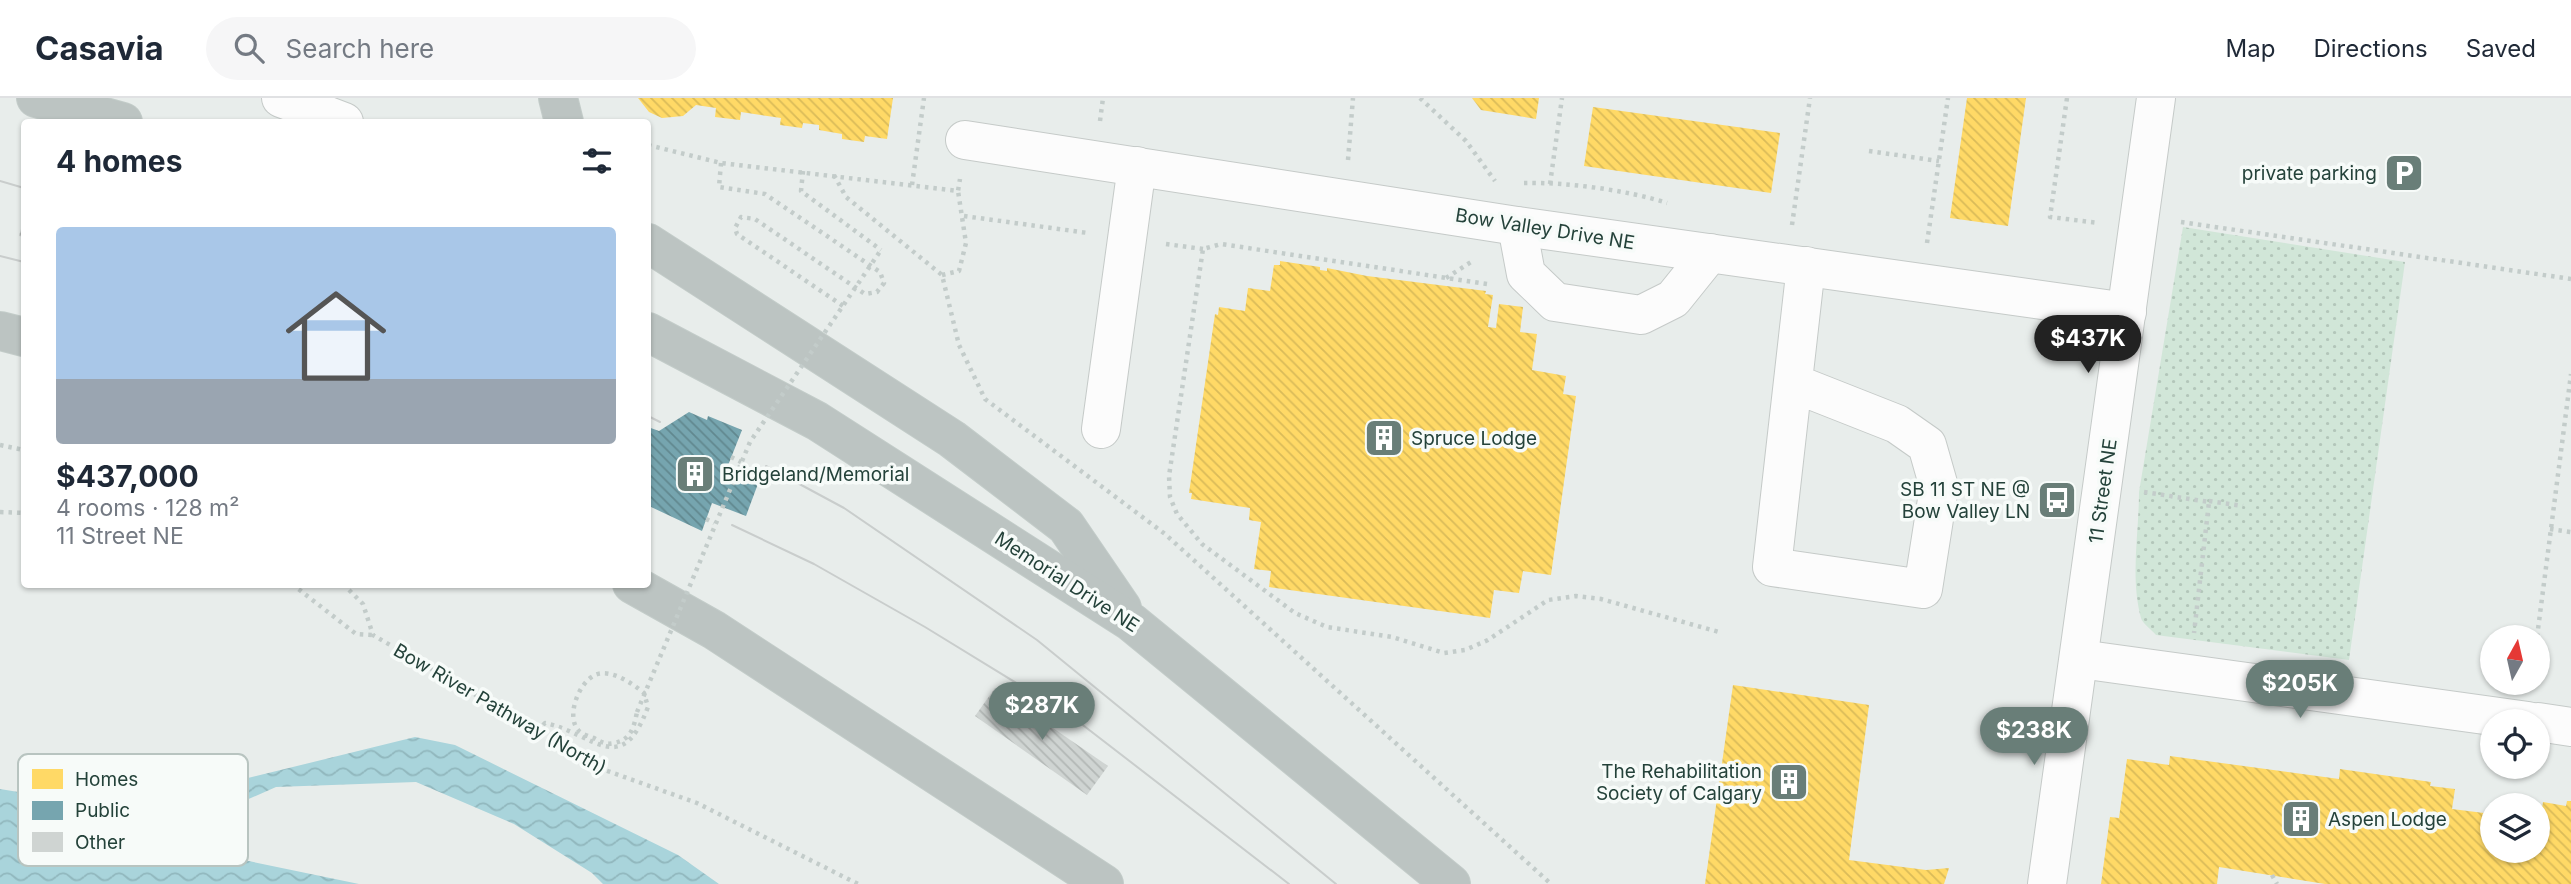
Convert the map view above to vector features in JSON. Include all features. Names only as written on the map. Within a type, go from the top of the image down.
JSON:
[{"type":"highway","points":[[36,98],[112,119]]},
{"type":"highway","points":[[558,98],[563,119]]},
{"type":"highway","points":[[651,245],[952,439],[1066,526],[1131,622]]},
{"type":"highway","points":[[0,331],[21,336]]},
{"type":"highway","name":"Memorial Drive NE","points":[[651,334],[817,421],[1131,622],[1451,884]]},
{"type":"highway","points":[[639,588],[714,629],[1104,884]]},
{"type":"highway","points":[[1013,822],[1059,884]]},
{"type":"street","points":[[281,98],[336,119]]},
{"type":"street","name":"11 Street NE","points":[[2047,884],[2156,98]]},
{"type":"street","name":"Bow Valley Drive NE","points":[[965,140],[1530,228],[2127,312]]},
{"type":"street","points":[[1101,429],[1137,166]]},
{"type":"street","points":[[1530,228],[1526,274],[1555,302],[1641,315],[1673,299],[1710,253]]},
{"type":"street","points":[[1793,383],[1897,424],[1927,445],[1939,488],[1923,589],[1772,567],[1793,383],[1797,265]]},
{"type":"street","points":[[2080,659],[2480,714]]},
{"type":"street","points":[[2550,724],[2571,727]]},
{"type":"path","points":[[912,185],[923,98]]},
{"type":"path","points":[[1346,198],[1353,98]]},
{"type":"path","points":[[1420,98],[1466,141],[1496,183]]},
{"type":"path","points":[[1530,228],[1550,182],[1562,98]]},
{"type":"path","points":[[1797,265],[1810,98]]},
{"type":"path","points":[[1921,283],[1948,98]]},
{"type":"path","points":[[2050,216],[2067,98]]},
{"type":"path","points":[[942,275],[959,271],[965,243],[958,191],[965,140]]},
{"type":"path","points":[[651,146],[721,163],[958,191]]},
{"type":"path","points":[[1869,152],[1939,161]]},
{"type":"path","points":[[721,163],[719,187],[765,194],[884,276],[884,283],[877,292],[865,294],[755,219],[741,217],[735,228],[737,234],[843,306]]},
{"type":"path","points":[[537,731],[545,723],[563,726],[606,749],[620,748],[632,740],[648,707],[644,693],[610,674],[596,674],[585,682],[574,705],[573,719],[579,732],[607,745],[622,742],[633,731],[637,712],[709,535],[714,523],[750,442],[881,250],[801,191],[803,171]]},
{"type":"path","points":[[834,175],[846,197],[942,275],[959,345],[985,400],[1165,534],[1551,884]]},
{"type":"path","points":[[1510,183],[1550,182],[1669,203]]},
{"type":"path","points":[[2140,216],[2571,279]]},
{"type":"path","points":[[1490,285],[1221,244],[1203,249],[1169,475],[1170,497],[1177,514],[1202,544],[1295,613],[1327,627],[1391,637],[1444,653],[1465,650],[1488,640],[1548,600],[1576,596],[1601,599],[1719,632]]},
{"type":"path","points":[[2538,625],[2571,374]]},
{"type":"path","points":[[0,445],[21,449]]},
{"type":"path","points":[[731,457],[741,462]]},
{"type":"path","points":[[2193,641],[2209,502],[2139,492],[2243,506]]},
{"type":"path","points":[[0,512],[21,513]]},
{"type":"path","points":[[706,519],[714,523]]},
{"type":"path","points":[[2550,530],[2571,532]]},
{"type":"path","name":"Bow River Pathway (North)","points":[[297,588],[356,634],[373,635],[602,769],[697,803],[858,884]]},
{"type":"path","name":"Bow River Pathway (North)","points":[[347,588],[363,604],[373,635]]},
{"type":"path","points":[[2272,875],[2277,884]]},
{"type":"green space","points":[[2183,227],[2405,262],[2349,660],[2156,635],[2141,618],[2136,587],[2139,492]]},
{"type":"water","points":[[415,737],[455,745],[678,855],[719,884],[603,884],[592,873],[514,824],[416,782],[276,787],[248,799],[248,778]]},
{"type":"water","points":[[0,789],[18,792],[18,866],[248,866],[248,861],[359,884],[0,884]]},
{"type":"building: Homes","points":[[638,98],[893,98],[887,139],[865,136],[864,142],[842,139],[842,134],[819,130],[819,125],[803,123],[802,128],[780,125],[781,118],[741,112],[740,120],[715,117],[716,108],[696,105],[683,116],[662,118],[649,112]]},
{"type":"building: Homes","points":[[1472,98],[1539,98],[1536,119],[1481,110]]},
{"type":"building: Homes","points":[[1967,98],[2026,98],[2008,226],[1950,218]]},
{"type":"building: Homes","points":[[1593,107],[1780,133],[1771,193],[1584,166]]},
{"type":"building: Homes","name":"Spruce Lodge","points":[[1280,261],[1320,267],[1320,270],[1327,271],[1327,268],[1367,276],[1486,291],[1485,294],[1493,295],[1488,327],[1496,328],[1499,304],[1523,307],[1520,332],[1537,334],[1532,370],[1566,376],[1563,394],[1576,396],[1551,575],[1523,571],[1519,593],[1494,590],[1490,618],[1269,587],[1271,571],[1254,569],[1261,522],[1249,520],[1250,508],[1191,499],[1192,493],[1189,493],[1215,314],[1218,315],[1219,307],[1245,311],[1248,288],[1270,291],[1274,265],[1280,265]]},
{"type":"building: Homes","name":"The Rehabilitation Society of Calgary","points":[[1733,685],[1869,705],[1849,860],[1926,870],[1949,868],[1944,884],[1705,884]]},
{"type":"building: Homes","name":"Aspen Lodge","points":[[2170,756],[2339,779],[2340,769],[2431,782],[2430,786],[2455,789],[2452,809],[2480,812],[2480,863],[2550,863],[2550,803],[2566,806],[2567,801],[2571,801],[2571,884],[2325,884],[2219,867],[2217,884],[2101,884],[2110,817],[2119,818],[2127,759],[2169,765]]},
{"type":"building: Public","name":"Bridgeland/Memorial","points":[[689,412],[707,420],[708,416],[742,430],[727,468],[759,481],[746,516],[712,503],[702,531],[651,507],[651,428],[659,431]]},
{"type":"building: Other","points":[[995,688],[1108,766],[1087,795],[975,716]]},
{"type":"tram line","points":[[0,181],[21,187]]},
{"type":"tram line","points":[[0,256],[21,261]]},
{"type":"tram line","points":[[651,418],[660,422]]},
{"type":"tram line","points":[[766,466],[844,508],[1037,640],[1336,884]]},
{"type":"tram line","points":[[732,525],[814,564],[925,627],[1075,719],[1289,884]]},
{"type":"place","name":"private parking","points":[[2404,173]]},
{"type":"place","name":"Spruce Lodge","points":[[1384,438]]},
{"type":"place","name":"Bridgeland/Memorial","points":[[695,474]]},
{"type":"place","name":"SB 11 ST NE @ Bow Valley LN","points":[[2057,500]]},
{"type":"place","name":"The Rehabilitation Society of Calgary","points":[[1789,782]]},
{"type":"place","name":"Aspen Lodge","points":[[2301,819]]}]
